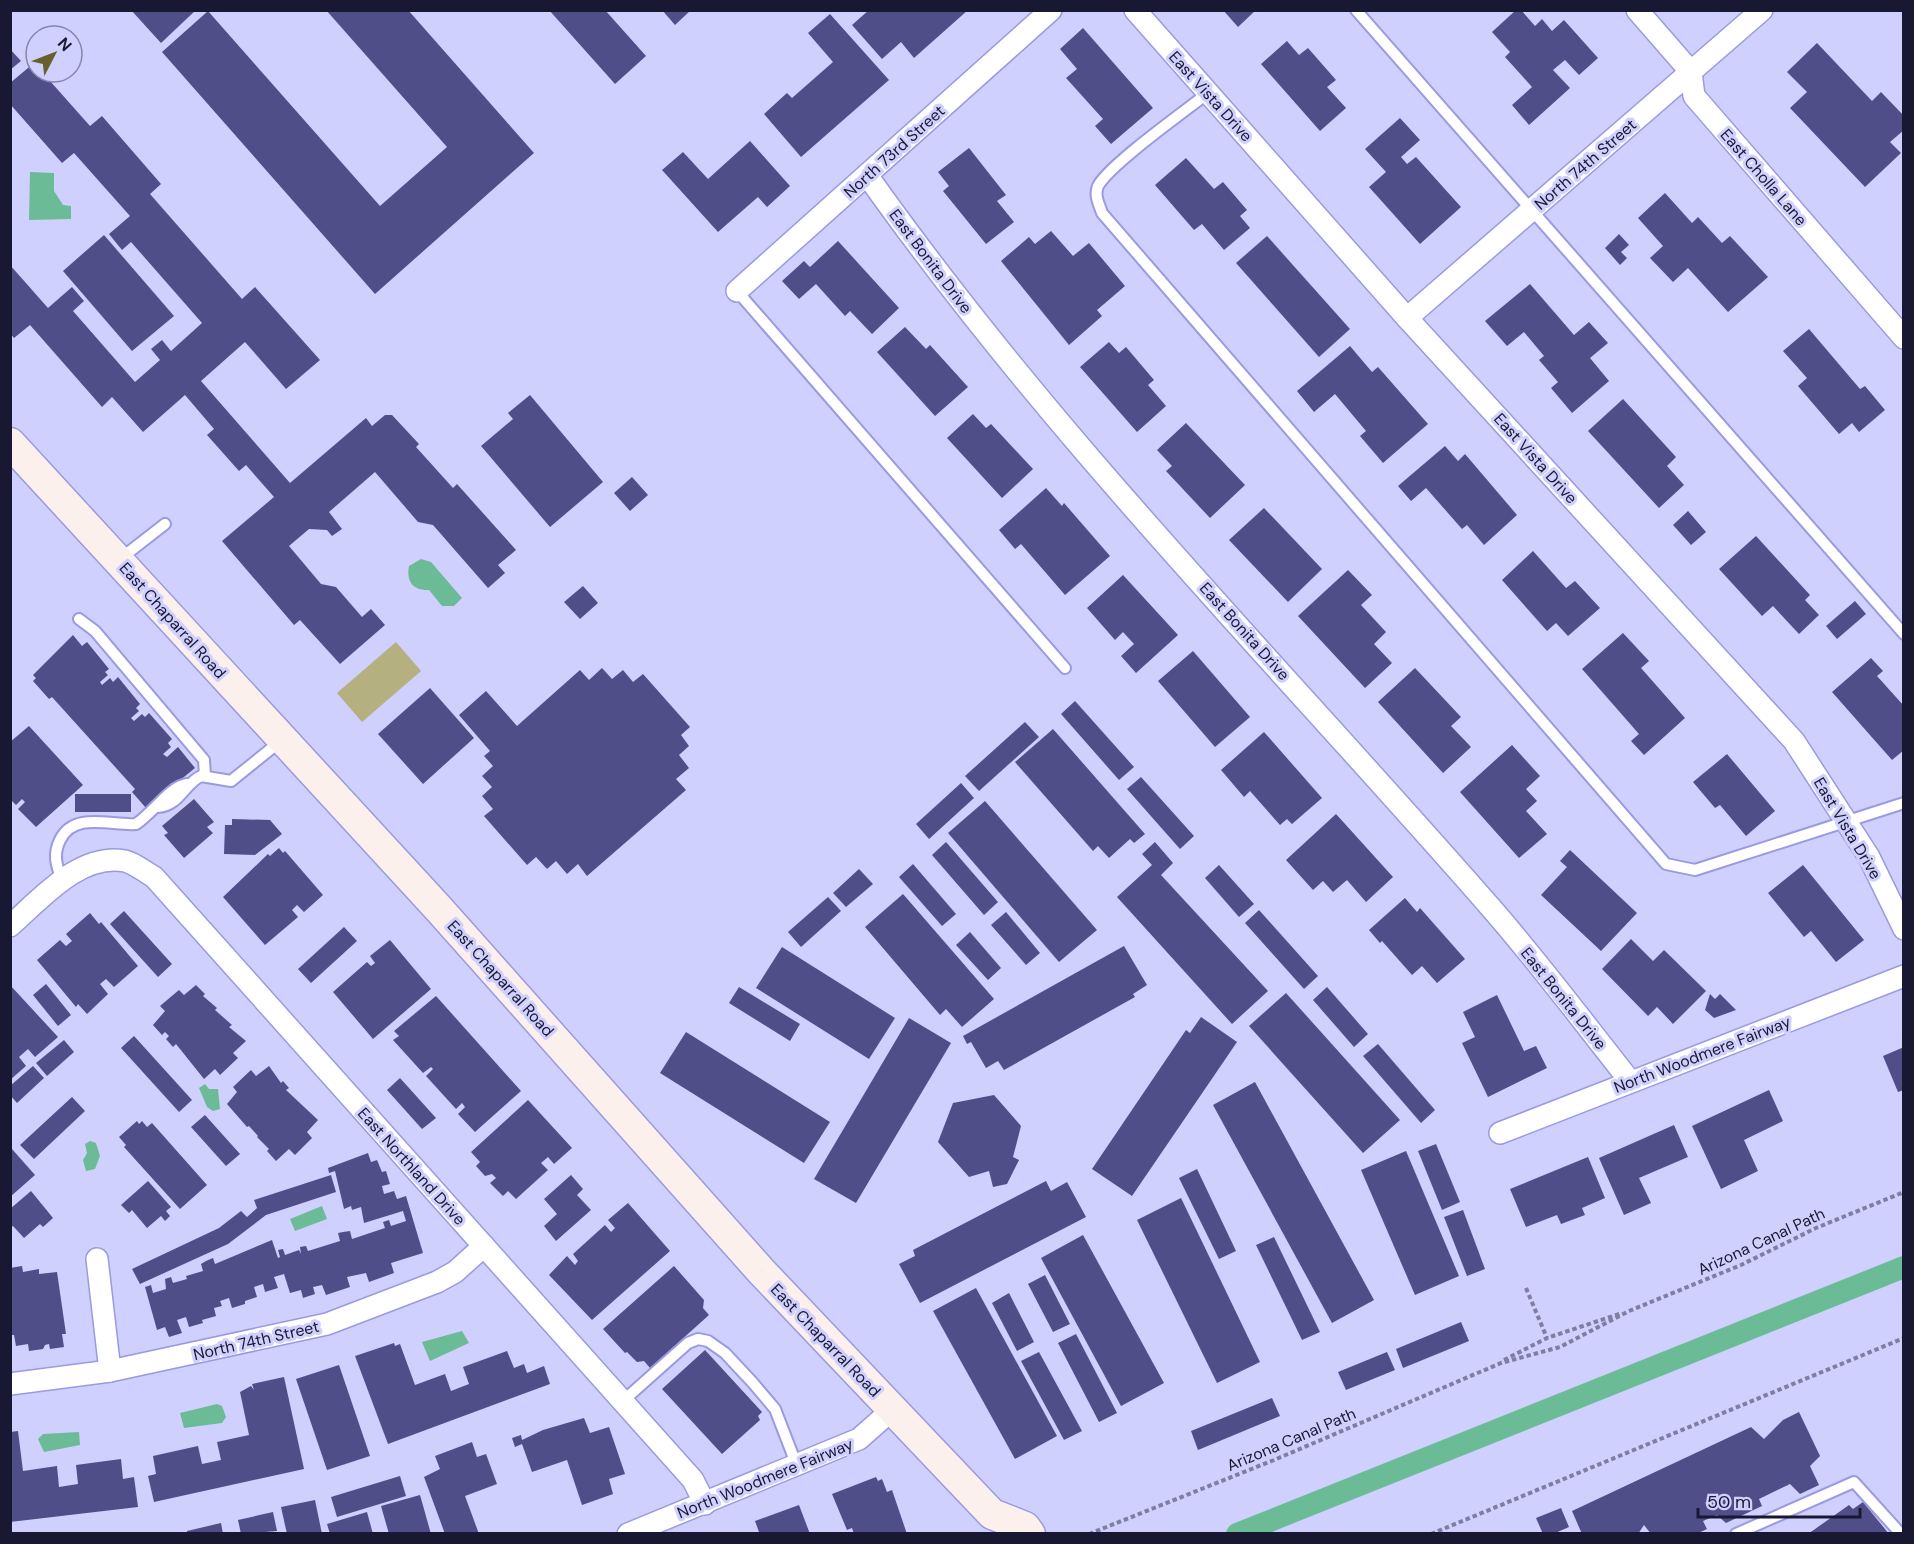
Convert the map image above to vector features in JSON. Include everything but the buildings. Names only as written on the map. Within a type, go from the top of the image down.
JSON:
[{"type":"main road","name":"East Chaparral Road","points":[[10,443],[454,925],[768,1280],[893,1409],[994,1524],[1024,1527],[1030,1533]]},
{"type":"street","name":"North 73rd Street","points":[[737,291],[1052,10]]},
{"type":"street","name":"East Vista Drive","points":[[1135,10],[1407,318],[1794,741],[1869,857],[1904,929]]},
{"type":"street","name":"East Cholla Lane","points":[[1637,10],[1691,72],[1694,96],[1904,338]]},
{"type":"street","name":"North 74th Street","points":[[1407,318],[1762,10]]},
{"type":"street","name":"East Bonita Drive","points":[[867,175],[922,254],[1062,426],[1494,912],[1630,1081]]},
{"type":"street","name":"East Northland Drive","points":[[62,880],[96,862],[126,861],[154,877],[693,1480],[705,1504]]},
{"type":"street","points":[[10,926],[62,880]]},
{"type":"street","name":"North Woodmere Fairway","points":[[1500,1133],[1904,976]]},
{"type":"street","name":"North 74th Street","points":[[10,1384],[110,1371],[327,1324],[437,1282],[455,1272],[484,1246]]},
{"type":"street","points":[[97,1259],[110,1371]]},
{"type":"street","name":"North Woodmere Fairway","points":[[628,1533],[705,1504],[859,1439],[893,1409]]},
{"type":"lane","points":[[1356,10],[1904,634]]},
{"type":"lane","points":[[1208,93],[1113,170],[1098,186],[1096,196],[1102,213],[1666,864],[1695,870],[1904,803]]},
{"type":"lane","points":[[737,291],[1065,668]]},
{"type":"lane","points":[[119,560],[165,525]]},
{"type":"lane","points":[[79,619],[94,631],[204,760],[205,776]]},
{"type":"lane","points":[[62,880],[56,863],[56,850],[61,837],[73,825],[94,821],[136,824],[158,807],[166,807],[180,796],[188,784],[205,776],[225,782],[231,781],[282,740]]},
{"type":"lane","points":[[623,1401],[688,1343],[698,1339],[708,1341],[725,1353],[775,1409],[797,1466]]},
{"type":"lane","points":[[1736,1533],[1854,1482],[1901,1533]]},
{"type":"path","name":"Arizona Canal Path","points":[[1501,1363],[1516,1352],[1547,1338],[1629,1311],[1741,1265],[1816,1228],[1904,1192]]},
{"type":"path","points":[[1526,1288],[1547,1338]]},
{"type":"path","name":"Arizona Canal Path","points":[[1089,1533],[1274,1460],[1501,1363],[1560,1347],[1629,1311]]},
{"type":"path","points":[[1431,1533],[1904,1338]]},
{"type":"shaded area","points":[[30,172],[54,173],[54,191],[63,205],[71,206],[71,219],[29,220]]},
{"type":"shaded area","points":[[421,559],[431,562],[462,598],[454,606],[442,606],[429,590],[419,589],[412,584],[408,571],[409,566]]},
{"type":"shaded area","points":[[396,642],[421,671],[362,722],[337,693]]},
{"type":"shaded area","points":[[205,1084],[209,1089],[218,1089],[220,1109],[213,1111],[207,1107],[199,1088]]},
{"type":"shaded area","points":[[90,1141],[96,1143],[100,1156],[95,1169],[86,1171],[83,1160],[87,1153],[85,1144]]},
{"type":"shaded area","points":[[322,1206],[327,1219],[295,1231],[290,1219]]},
{"type":"shaded area","points":[[462,1331],[469,1343],[430,1361],[422,1342]]},
{"type":"shaded area","points":[[217,1404],[222,1406],[226,1417],[222,1423],[184,1428],[180,1413]]},
{"type":"shaded area","points":[[79,1432],[80,1445],[44,1452],[38,1439],[43,1434]]},
{"type":"waterway","points":[[1237,1534],[1904,1267]]}]
